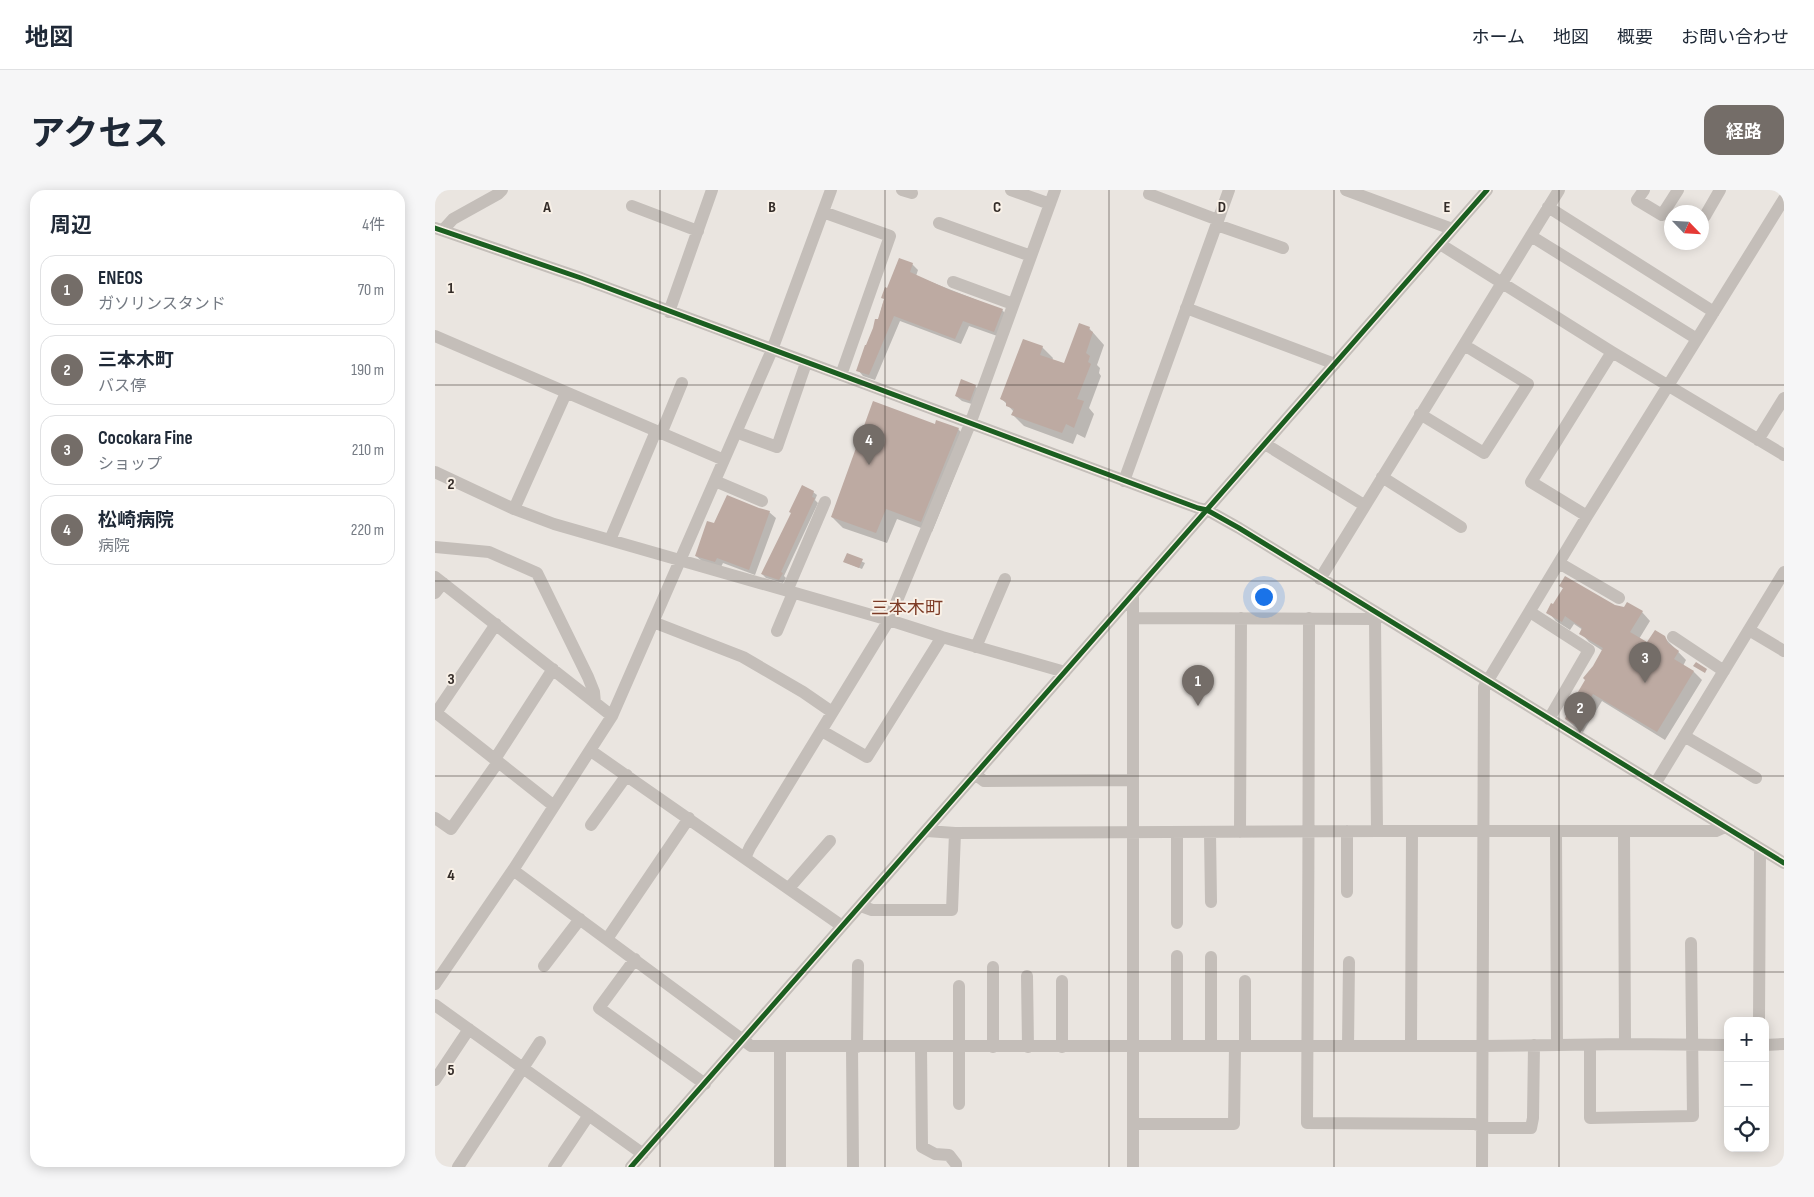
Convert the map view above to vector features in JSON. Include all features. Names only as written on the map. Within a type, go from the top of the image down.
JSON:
[{"type":"street","points":[[439,229],[502,190]]},
{"type":"street","points":[[669,312],[712,190]]},
{"type":"street","points":[[435,984],[513,870],[612,716],[772,350],[831,190]]},
{"type":"street","points":[[1011,190],[1050,204]]},
{"type":"street","points":[[745,858],[889,620],[970,424],[1055,190]]},
{"type":"street","points":[[1124,481],[1229,190]]},
{"type":"street","points":[[1347,190],[1452,229]]},
{"type":"street","points":[[631,1167],[1487,190]]},
{"type":"street","points":[[1320,579],[1559,190]]},
{"type":"street","points":[[1644,190],[1637,200],[1662,215],[1678,190]]},
{"type":"street","points":[[1709,209],[1720,190]]},
{"type":"street","points":[[1781,190],[1784,193]]},
{"type":"street","points":[[1149,194],[1283,248]]},
{"type":"street","points":[[1482,1167],[1484,687],[1531,612],[1587,516],[1784,199]]},
{"type":"street","points":[[632,206],[698,231]]},
{"type":"street","points":[[1548,207],[1714,312]]},
{"type":"street","points":[[823,212],[890,236],[841,375]]},
{"type":"street","points":[[939,224],[1031,256]]},
{"type":"street","points":[[439,229],[581,278],[970,424],[1197,508],[1207,510],[1239,528],[1377,617],[1487,681],[1784,863]]},
{"type":"street","points":[[1531,236],[1697,339]]},
{"type":"street","points":[[1440,244],[1612,352],[1784,455]]},
{"type":"street","points":[[953,282],[1013,304]]},
{"type":"street","points":[[1186,308],[1335,364]]},
{"type":"street","points":[[435,336],[724,460]]},
{"type":"street","points":[[1421,414],[1484,453],[1523,391],[1527,384],[1464,345]]},
{"type":"street","points":[[1587,516],[1531,482],[1612,352]]},
{"type":"street","points":[[736,432],[777,447],[806,363]]},
{"type":"street","points":[[610,540],[682,383]]},
{"type":"street","points":[[514,509],[566,393]]},
{"type":"street","points":[[1758,440],[1784,398]]},
{"type":"street","points":[[1265,444],[1364,505]]},
{"type":"street","points":[[435,472],[514,509],[554,524],[1065,672]]},
{"type":"street","points":[[1382,477],[1461,527]]},
{"type":"street","points":[[715,481],[762,501]]},
{"type":"street","points":[[777,631],[825,502]]},
{"type":"street","points":[[435,547],[489,552],[537,573],[588,677],[594,692],[595,703]]},
{"type":"street","points":[[1559,563],[1619,598]]},
{"type":"street","points":[[1655,784],[1784,572]]},
{"type":"street","points":[[976,646],[1005,579]]},
{"type":"street","points":[[438,584],[496,624],[612,716]]},
{"type":"street","points":[[1133,596],[1133,1167]]},
{"type":"street","points":[[1531,612],[1589,650],[1549,719]]},
{"type":"street","points":[[1133,618],[1377,617]]},
{"type":"street","points":[[1377,617],[1377,831]]},
{"type":"street","points":[[1240,832],[1241,618]]},
{"type":"street","points":[[1309,618],[1307,1123],[1475,1124],[1490,1128],[1531,1128],[1533,1118],[1534,1045]]},
{"type":"street","points":[[653,622],[743,657],[833,712]]},
{"type":"street","points":[[496,624],[435,712],[554,806]]},
{"type":"street","points":[[1749,630],[1784,651]]},
{"type":"street","points":[[822,731],[867,757],[942,637]]},
{"type":"street","points":[[1673,637],[1724,671]]},
{"type":"street","points":[[435,818],[451,830],[553,669]]},
{"type":"street","points":[[1685,736],[1756,778]]},
{"type":"street","points":[[591,751],[842,926]]},
{"type":"street","points":[[591,825],[627,775]]},
{"type":"street","points":[[976,775],[984,781],[1133,780]]},
{"type":"street","points":[[607,939],[689,818]]},
{"type":"street","points":[[927,831],[955,833],[1624,832],[1716,831],[1725,827]]},
{"type":"street","points":[[1347,831],[1347,892]]},
{"type":"street","points":[[1411,1046],[1412,831]]},
{"type":"street","points":[[1556,832],[1557,1045]]},
{"type":"street","points":[[1624,832],[1625,1044]]},
{"type":"street","points":[[861,906],[872,910],[951,910],[955,833]]},
{"type":"street","points":[[1177,833],[1177,923]]},
{"type":"street","points":[[1210,833],[1211,902]]},
{"type":"street","points":[[789,888],[831,841]]},
{"type":"street","points":[[1759,1017],[1760,849]]},
{"type":"street","points":[[513,870],[635,958],[751,1046],[1724,1045]]},
{"type":"street","points":[[544,966],[580,919]]},
{"type":"street","points":[[1590,1044],[1589,1118],[1693,1116],[1691,943]]},
{"type":"street","points":[[1177,956],[1177,1046]]},
{"type":"street","points":[[1211,957],[1211,1046]]},
{"type":"street","points":[[635,958],[599,1008],[705,1084]]},
{"type":"street","points":[[1348,1046],[1349,962]]},
{"type":"street","points":[[853,1167],[858,966]]},
{"type":"street","points":[[993,967],[993,1047]]},
{"type":"street","points":[[1027,976],[1028,1047]]},
{"type":"street","points":[[1062,981],[1062,1047]]},
{"type":"street","points":[[1133,1124],[1234,1124],[1245,982]]},
{"type":"street","points":[[959,986],[959,1104]]},
{"type":"street","points":[[435,1005],[643,1154]]},
{"type":"street","points":[[435,1080],[469,1029]]},
{"type":"street","points":[[459,1167],[540,1042]]},
{"type":"street","points":[[1769,1045],[1784,1044]]},
{"type":"street","points":[[780,1047],[780,1167]]},
{"type":"street","points":[[921,1047],[922,1147],[935,1154],[949,1155],[957,1164],[956,1167]]},
{"type":"street","points":[[554,1167],[589,1115]]},
{"type":"building","points":[[899,258],[913,263],[910,272],[950,290],[1003,309],[994,332],[963,321],[955,339],[894,316],[869,375],[856,371],[875,319],[878,319],[884,299],[881,298],[885,287],[887,288]]},
{"type":"building","points":[[1079,323],[1090,327],[1089,330],[1093,332],[1086,353],[1090,356],[1088,362],[1091,364],[1077,399],[1084,401],[1074,428],[1066,424],[1062,433],[1011,415],[1014,409],[1006,406],[1006,402],[1000,399],[1023,339],[1043,346],[1040,355],[1064,363]]},
{"type":"building","points":[[961,379],[976,385],[970,401],[955,396]]},
{"type":"building","points":[[873,401],[935,424],[936,420],[959,428],[921,522],[886,509],[876,533],[831,517]]},
{"type":"building","points":[[802,485],[814,491],[812,497],[815,498],[781,572],[783,573],[779,580],[761,574],[791,513],[789,512]]},
{"type":"building","points":[[727,495],[770,511],[749,570],[717,558],[715,562],[695,556],[707,521],[714,523]]},
{"type":"building","points":[[847,553],[863,559],[859,568],[843,562]]},
{"type":"building","points":[[1565,576],[1615,605],[1624,607],[1627,602],[1643,611],[1630,632],[1647,642],[1655,630],[1665,636],[1668,643],[1679,651],[1674,659],[1694,671],[1657,732],[1593,694],[1574,724],[1565,719],[1565,714],[1585,680],[1583,678],[1593,666],[1603,648],[1579,634],[1582,628],[1565,616],[1562,622],[1546,613],[1563,588],[1559,586]]},
{"type":"building","points":[[1696,662],[1707,669],[1705,673],[1693,666]]},
{"type":"cycle path","points":[[631,1167],[1487,190]]},
{"type":"cycle path","points":[[435,228],[581,278],[1207,510],[1784,863]]},
{"type":"place","name":"松崎病院","points":[[869,465]]},
{"type":"place","name":"Cocokara Fine","points":[[1645,683]]},
{"type":"place","name":"ENEOS","points":[[1198,706]]},
{"type":"place","name":"三本木町","points":[[1580,733]]},
{"type":"district","name":"三本木町","points":[[907,608]]}]
